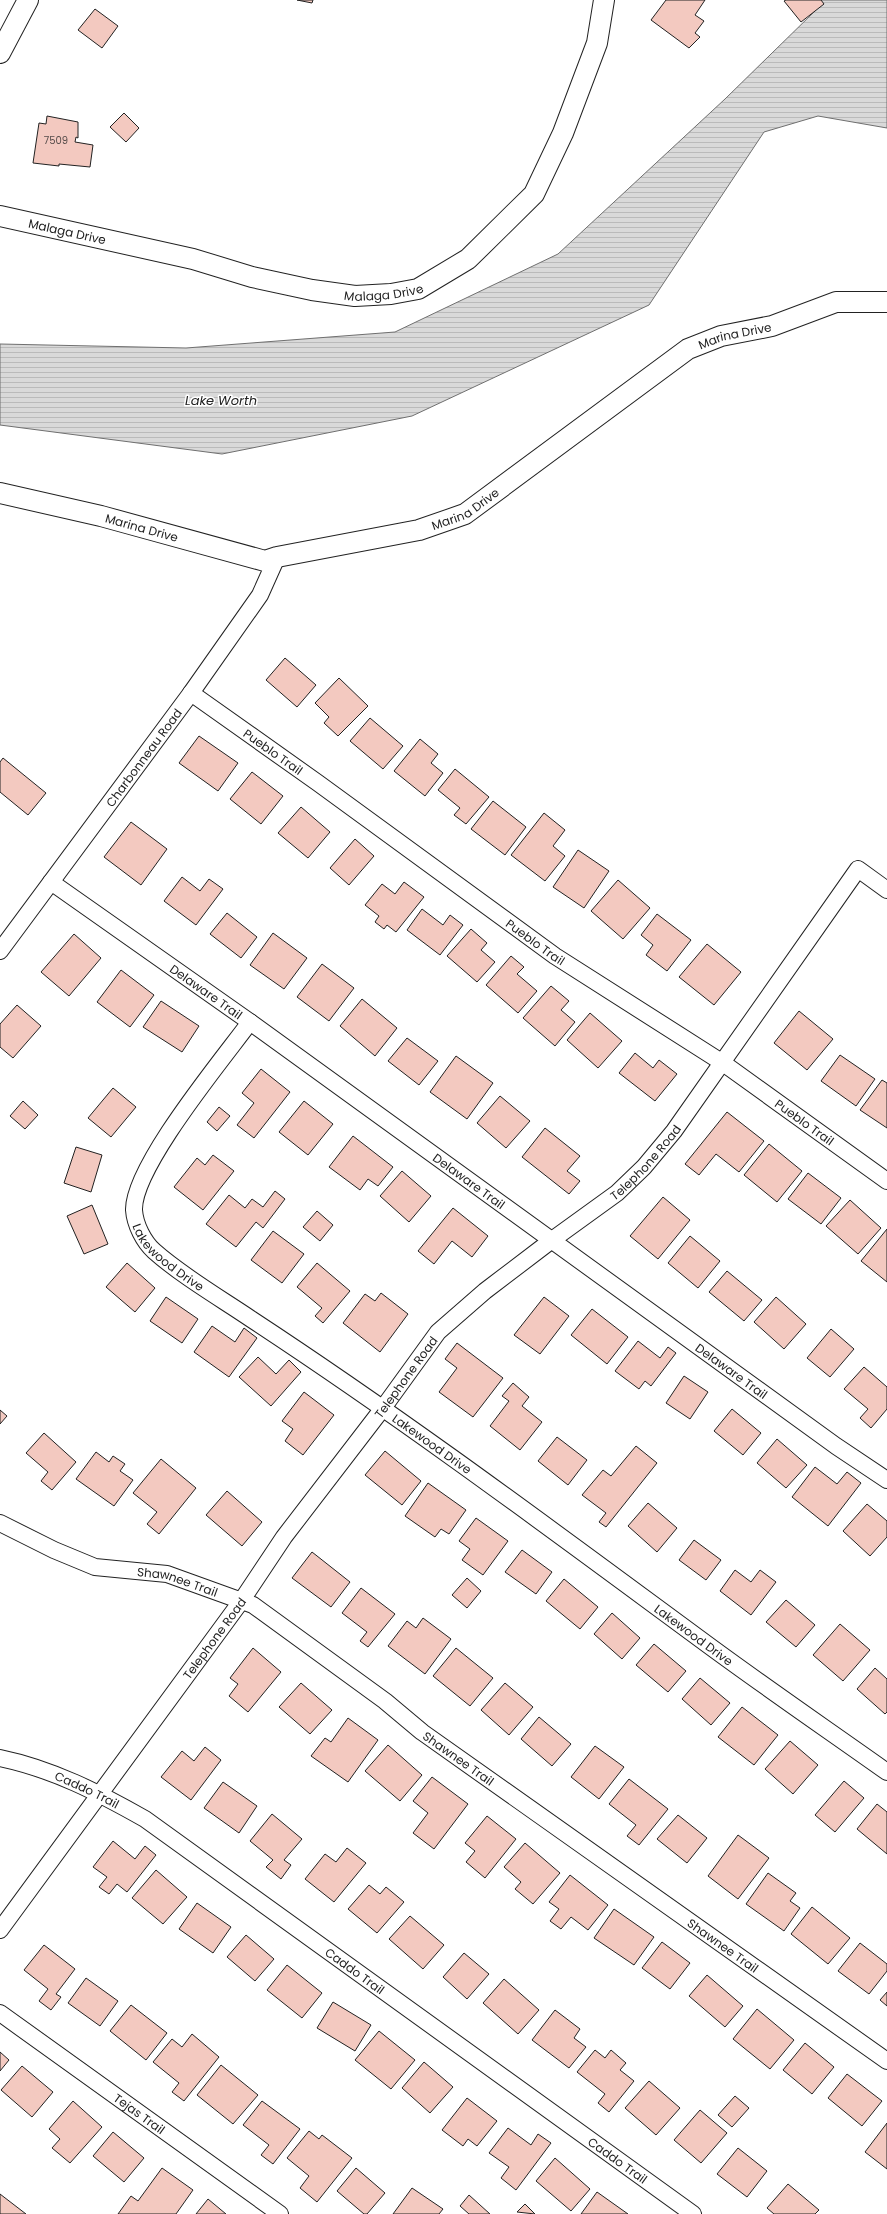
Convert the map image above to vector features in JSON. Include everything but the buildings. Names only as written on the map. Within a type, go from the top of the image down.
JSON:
[{"type":"street","points":[[0,53],[28,0]]},
{"type":"street","name":"Malaga Drive","points":[[0,216],[193,259],[252,277],[312,290],[355,296],[391,294],[418,289],[468,259],[534,194],[563,133],[597,43],[604,0]]},
{"type":"street","name":"Marina Drive","points":[[0,493],[101,516],[265,561],[277,557],[419,530],[465,514],[688,349],[721,336],[772,326],[836,302],[887,302]]},
{"type":"street","name":"Charbonneau Road","points":[[0,951],[191,693],[260,595],[277,557]]},
{"type":"street","name":"Pueblo Trail","points":[[191,693],[318,783],[555,956],[723,1063],[887,1181]]},
{"type":"street","name":"Telephone Road","points":[[0,1930],[242,1600],[284,1536],[383,1408],[438,1332],[485,1291],[552,1240],[617,1194],[644,1167],[674,1132],[858,869],[887,890]]},
{"type":"street","name":"Delaware Trail","points":[[51,882],[250,1022],[836,1446],[887,1480]]},
{"type":"street","name":"Lakewood Drive","points":[[250,1022],[156,1150],[136,1195],[134,1212],[141,1234],[153,1250],[206,1289],[347,1382],[580,1550],[702,1641],[887,1772]]},
{"type":"street","name":"Shawnee Trail","points":[[0,1524],[94,1567],[167,1574],[253,1605],[385,1701],[422,1732],[887,2061]]},
{"type":"street","name":"Caddo Trail","points":[[0,1758],[60,1776],[100,1793],[145,1819],[693,2214]]},
{"type":"street","name":"Tejas Trail","points":[[0,2013],[280,2214]]},
{"type":"water","name":"Lake Worth","points":[[822,0],[887,0],[887,128],[818,116],[764,132],[649,305],[412,416],[222,454],[0,425],[0,344],[186,348],[395,332],[558,254],[725,99],[815,11]]}]
